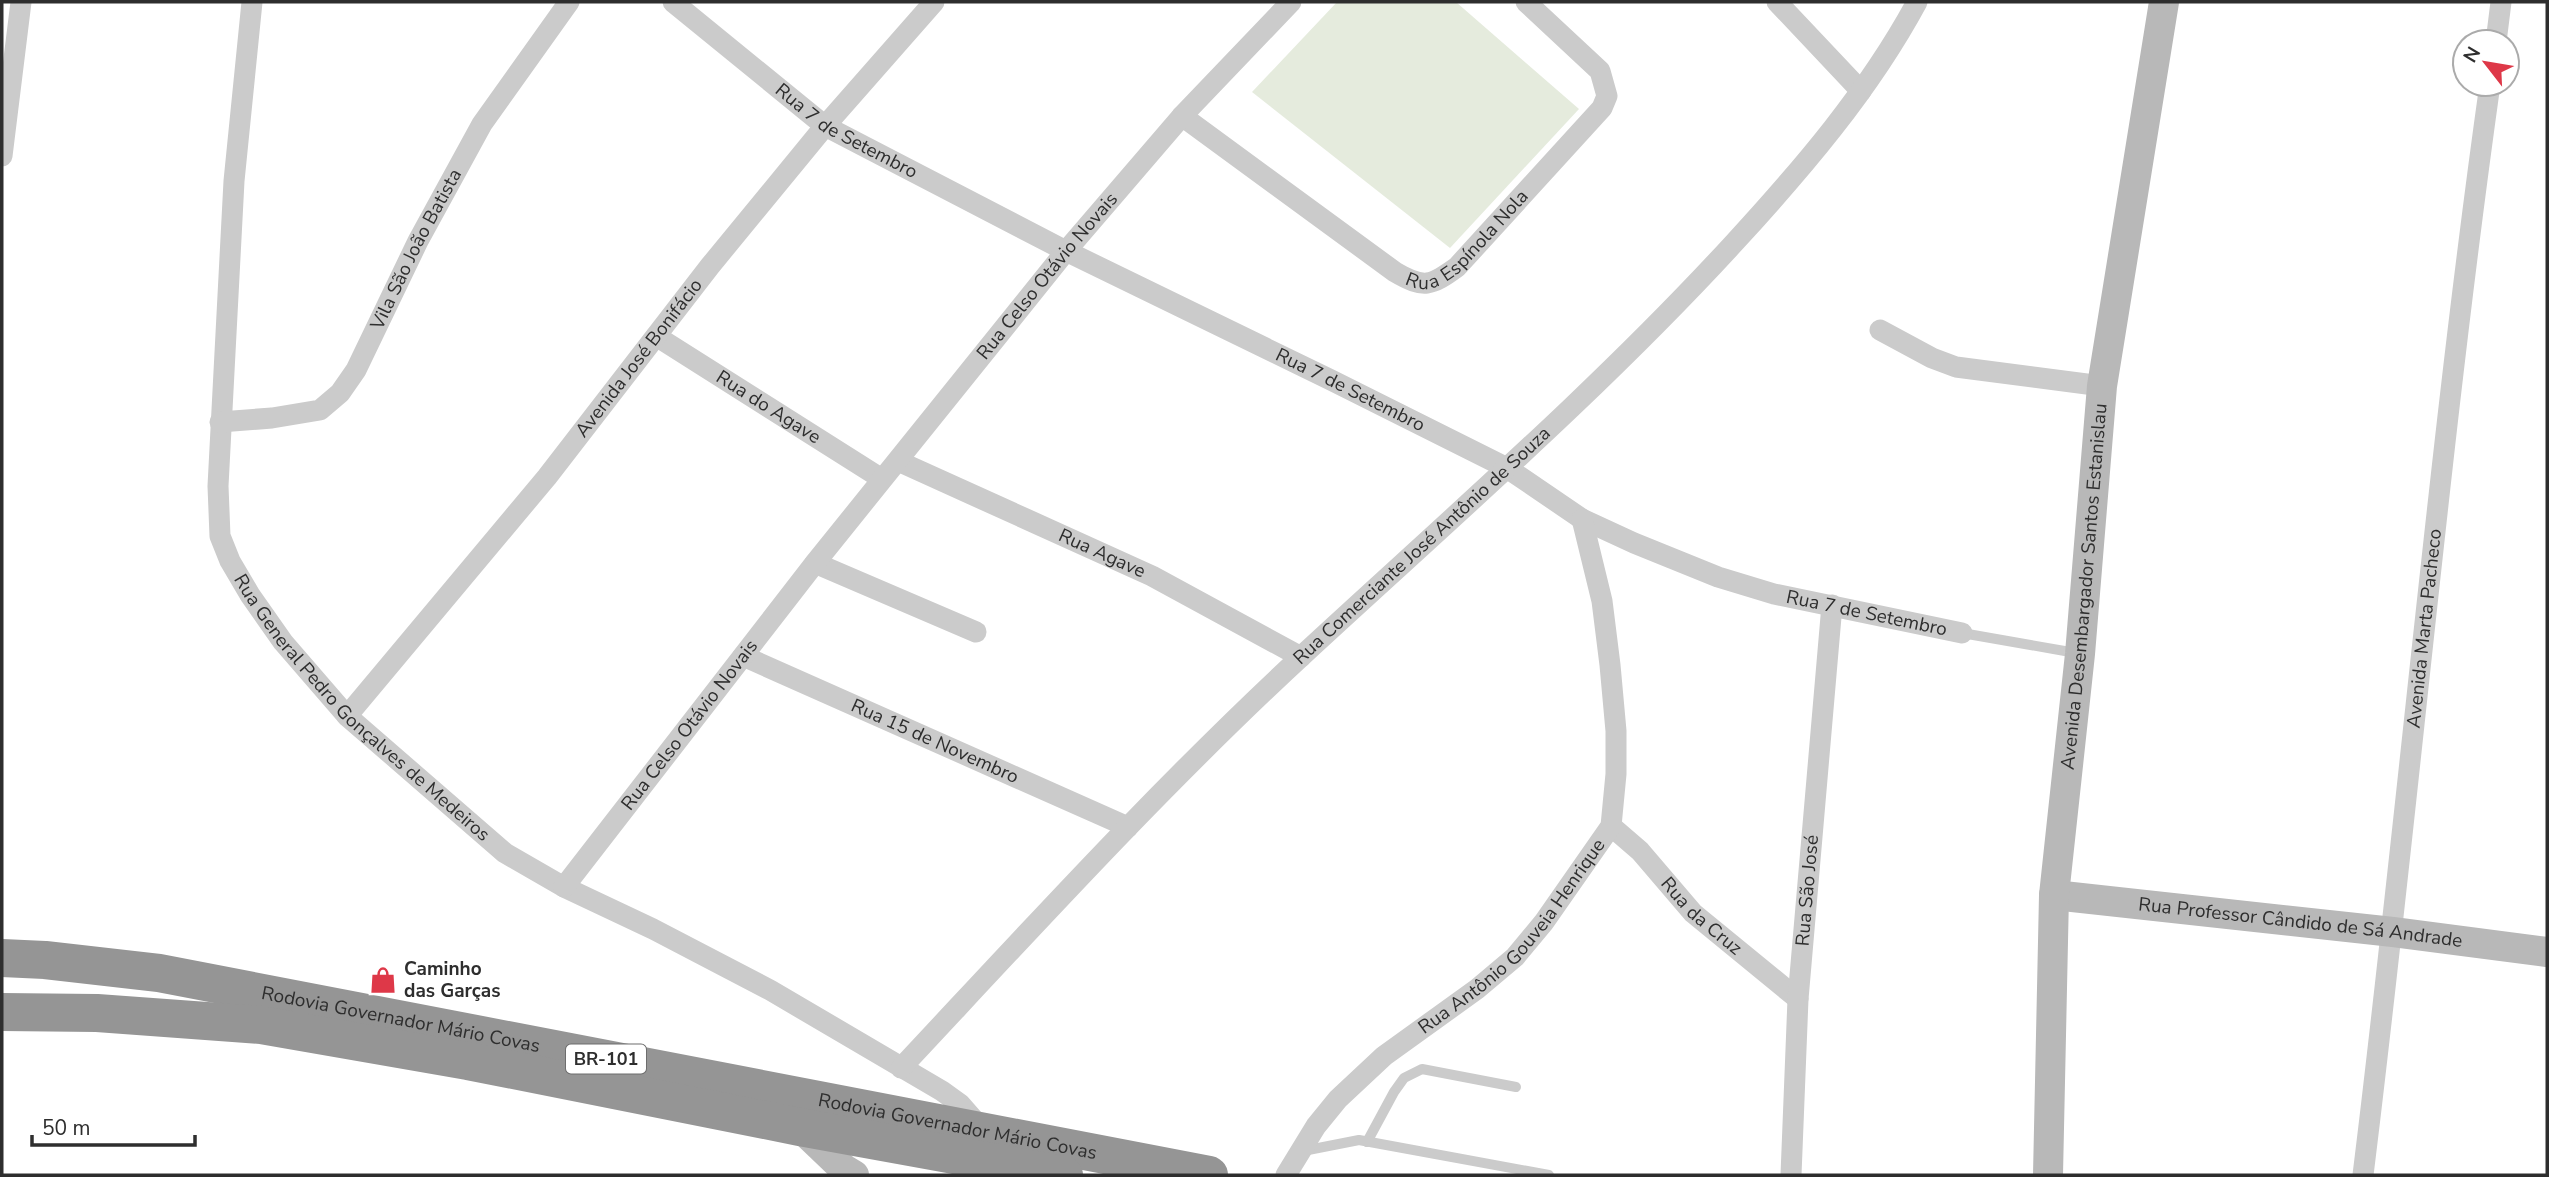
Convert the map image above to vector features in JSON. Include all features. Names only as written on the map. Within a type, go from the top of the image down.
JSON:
[{"type":"highway","name":"Rodovia Governador Mário Covas","points":[[2,958],[159,973],[1209,1175]]},
{"type":"highway","name":"Rodovia Governador Mário Covas","points":[[2,1012],[97,1013],[261,1025],[468,1061],[800,1127],[1064,1175]]},
{"type":"street","points":[[2,156],[21,2]]},
{"type":"street","name":"Rua General Pedro Gonçalves de Medeiros","points":[[252,2],[234,181],[220,422],[218,516],[220,536],[230,561],[250,595],[283,642],[347,716],[505,853],[564,887],[653,929],[770,990],[960,1104],[985,1132]]},
{"type":"street","name":"Vila São João Batista","points":[[220,422],[272,418],[320,410],[340,393],[356,370],[418,241],[482,124],[569,2]]},
{"type":"street","name":"Rua 7 de Setembro","points":[[673,2],[825,126],[1066,251],[1507,468],[1582,519],[1718,577],[1774,594],[1962,633]]},
{"type":"street","name":"Avenida José Bonifácio","points":[[347,716],[547,477],[656,335],[825,126],[934,2]]},
{"type":"street","name":"Rua Celso Otávio Novais","points":[[564,887],[815,563],[1066,251],[1182,116],[1291,2]]},
{"type":"street","name":"Rua Espínola Nola","points":[[1182,116],[1395,272],[1412,282],[1426,284],[1439,280],[1457,267],[1601,108],[1607,96],[1601,71],[1526,2]]},
{"type":"street","points":[[1777,2],[1861,91]]},
{"type":"street","name":"Rua Comerciante José Antônio de Souza","points":[[901,1068],[1128,827],[1301,657],[1507,468],[1684,298],[1781,191],[1861,91],[1917,2]]},
{"type":"street","name":"Avenida Desembargador Santos Estanislau","points":[[2048,1175],[2054,895],[2080,654],[2102,386],[2164,2]]},
{"type":"street","points":[[2498,28],[2501,2]]},
{"type":"street","name":"Avenida Marta Pacheco","points":[[2363,1175],[2393,932],[2470,225],[2488,98]]},
{"type":"street","points":[[1880,330],[1932,358],[1956,366],[2102,386]]},
{"type":"street","name":"Rua do Agave","points":[[656,335],[882,479]]},
{"type":"street","name":"Rua Agave","points":[[898,461],[1152,576],[1301,657]]},
{"type":"street","name":"Rua Antônio Gouveia Henrique","points":[[1286,1175],[1316,1126],[1338,1099],[1384,1056],[1477,989],[1515,957],[1544,922],[1611,826],[1616,763],[1610,666],[1602,601],[1582,519]]},
{"type":"street","points":[[815,563],[976,632]]},
{"type":"street","name":"Rua São José","points":[[1791,1175],[1798,999],[1832,605]]},
{"type":"street","name":"Rua 15 de Novembro","points":[[743,656],[1128,827]]},
{"type":"street","name":"Rua da Cruz","points":[[1611,826],[1640,851],[1693,913],[1798,999]]},
{"type":"street","name":"Rua Professor Cândido de Sá Andrade","points":[[2054,895],[2393,932],[2547,952]]},
{"type":"street","points":[[800,1127],[844,1170],[854,1175]]},
{"type":"lane","name":"Rua 7 de Setembro","points":[[1962,633],[2080,654]]},
{"type":"lane","points":[[1367,1142],[1394,1091],[1404,1078],[1422,1069],[1516,1087]]},
{"type":"lane","points":[[1300,1152],[1359,1140],[1549,1175]]},
{"type":"shaded area","points":[[1337,2],[1456,2],[1579,109],[1450,248],[1252,92]]},
{"type":"place","name":"Caminho das Garças","points":[[383,980]]}]
